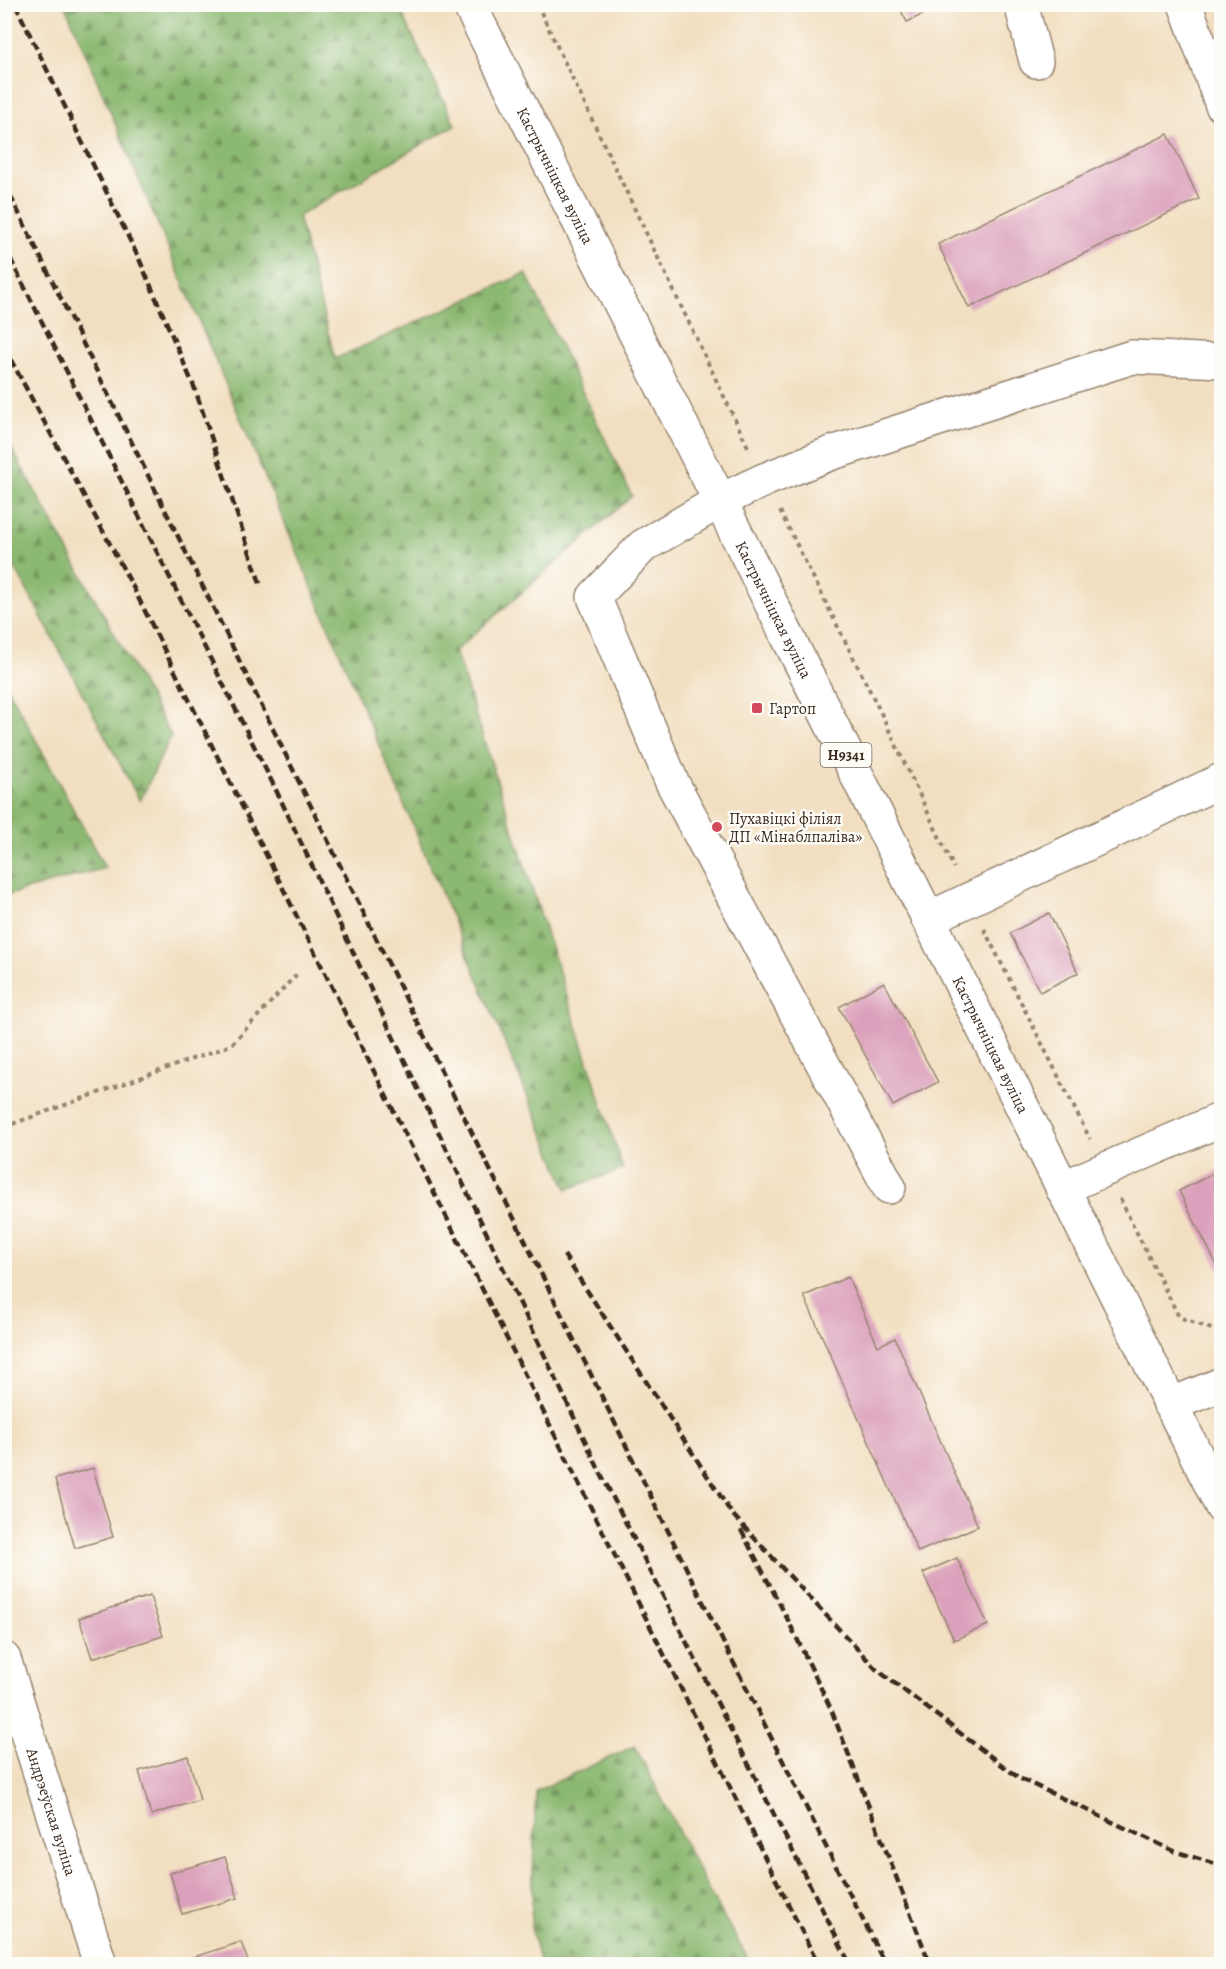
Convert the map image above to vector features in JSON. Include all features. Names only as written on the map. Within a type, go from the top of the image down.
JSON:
[{"type":"main road","name":"Кастрычніцкая вуліца","points":[[469,4],[720,501],[1221,1507]]},
{"type":"main road","points":[[1021,4],[1036,61]]},
{"type":"main road","points":[[1185,4],[1221,105]]},
{"type":"main road","points":[[889,1187],[672,782],[594,597],[644,546],[720,501],[764,480],[829,454],[1132,357],[1221,361]]},
{"type":"main road","points":[[928,919],[1221,780]]},
{"type":"main road","points":[[1062,1188],[1221,1119]]},
{"type":"main road","points":[[1170,1405],[1221,1384]]},
{"type":"main road","name":"Андрэеўская вуліца","points":[[4,1659],[100,1965]]},
{"type":"path","points":[[537,4],[764,480],[880,711],[969,899],[1179,1317],[1221,1333]]},
{"type":"path","points":[[4,1127],[231,1045],[297,974]]},
{"type":"green space","points":[[65,5],[398,5],[455,125],[298,216],[335,359],[526,273],[632,496],[455,651],[623,1169],[567,1189]]},
{"type":"green space","points":[[4,435],[171,736],[140,801],[5,549]]},
{"type":"green space","points":[[4,681],[105,868],[7,895],[4,889]]},
{"type":"green space","points":[[635,1746],[710,1893],[751,1964],[540,1964],[531,1928],[536,1791]]},
{"type":"building","points":[[898,5],[943,5],[907,22]]},
{"type":"building","points":[[1168,134],[1199,199],[969,308],[938,244]]},
{"type":"building","points":[[1049,913],[1078,973],[1040,992],[1010,933]]},
{"type":"building","points":[[884,982],[938,1082],[893,1106],[839,1007]]},
{"type":"building","points":[[1218,1171],[1222,1179],[1222,1275],[1179,1191]]},
{"type":"building","points":[[848,1277],[878,1346],[895,1338],[978,1526],[918,1552],[804,1296]]},
{"type":"building","points":[[93,1468],[113,1537],[75,1548],[55,1479]]},
{"type":"building","points":[[957,1558],[988,1625],[954,1640],[923,1573]]},
{"type":"building","points":[[150,1596],[163,1636],[92,1658],[79,1618]]},
{"type":"building","points":[[188,1756],[200,1800],[151,1815],[139,1771]]},
{"type":"building","points":[[225,1857],[238,1898],[182,1914],[170,1873]]},
{"type":"building","points":[[241,1942],[249,1964],[194,1964],[191,1958]]},
{"type":"railway","points":[[15,4],[140,261],[195,389],[261,586]]},
{"type":"railway","points":[[4,183],[705,1606],[885,1964]]},
{"type":"railway","points":[[4,246],[276,790],[600,1472],[850,1964]]},
{"type":"railway","points":[[4,347],[133,587],[818,1964]]},
{"type":"railway","points":[[564,1255],[732,1514],[876,1669],[1019,1778],[1174,1851],[1222,1866]]},
{"type":"railway","points":[[741,1530],[831,1709],[930,1964]]},
{"type":"place","name":"Гартоп","points":[[757,708]]},
{"type":"place","name":"Пухавіцкі філіял ДП «Мінаблпаліва»","points":[[717,827]]}]
